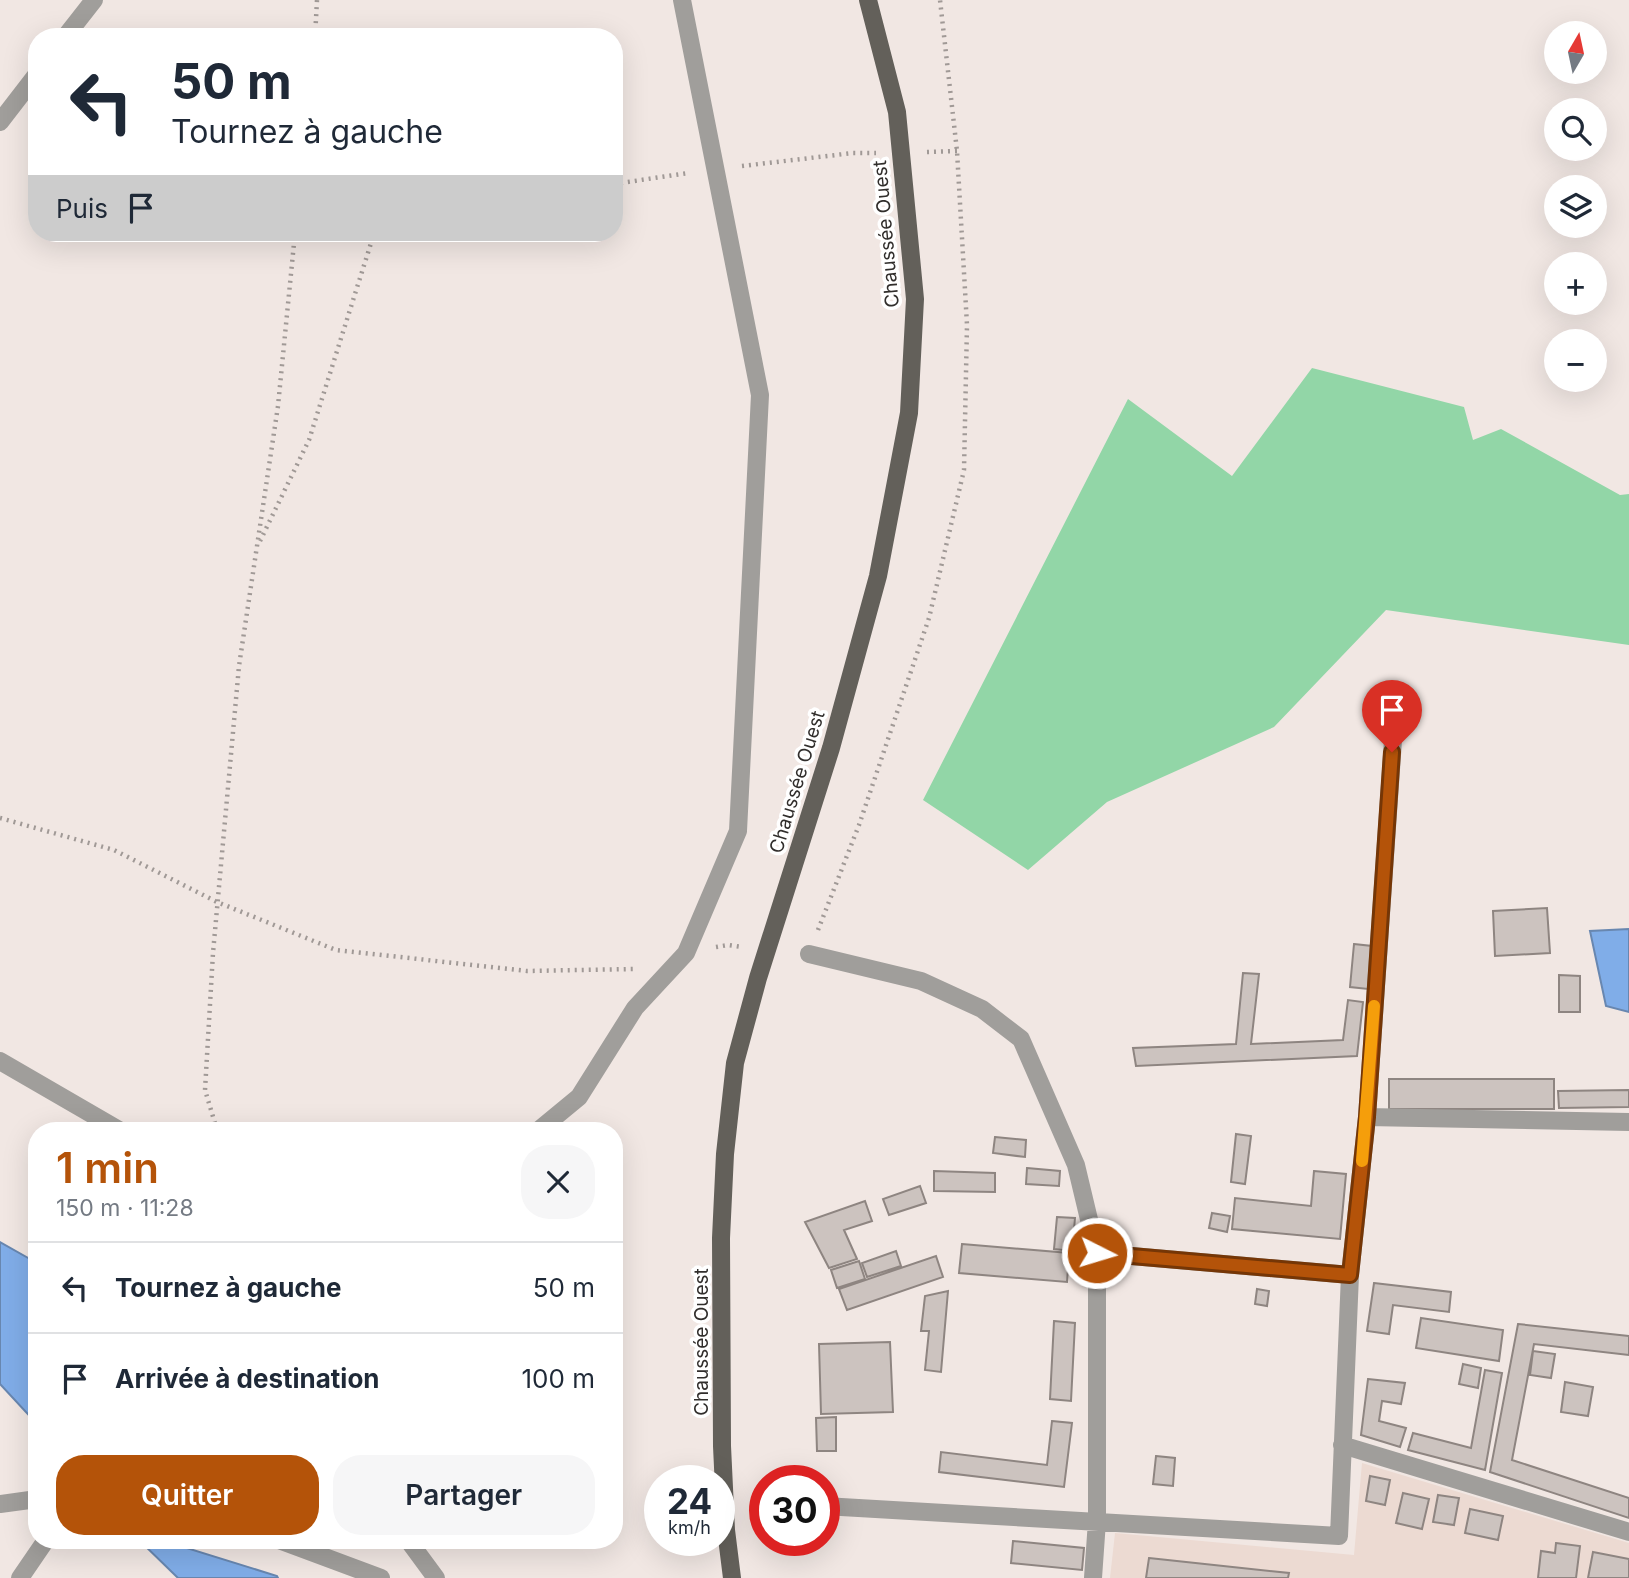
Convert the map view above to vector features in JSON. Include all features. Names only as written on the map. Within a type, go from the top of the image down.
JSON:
[{"type":"main road","name":"Chaussée Ouest","points":[[733,1578],[726,1530],[722,1446],[721,1238],[725,1154],[735,1063],[758,978],[831,748],[877,576],[909,413],[915,299],[897,112],[868,0]]},
{"type":"street","points":[[72,28],[94,0]]},
{"type":"street","points":[[549,1122],[579,1097],[635,1009],[686,953],[738,831],[760,395],[682,0]]},
{"type":"street","points":[[0,122],[28,86]]},
{"type":"street","points":[[840,1507],[1339,1536],[1350,1275],[1367,1117],[1394,726]]},
{"type":"street","points":[[809,954],[921,981],[982,1009],[1021,1039],[1076,1165],[1097,1253],[1097,1521],[1093,1578]]},
{"type":"street","points":[[0,1061],[105,1122]]},
{"type":"street","points":[[1367,1117],[1629,1122]]},
{"type":"street","points":[[1097,1253],[1350,1275]]},
{"type":"street","points":[[1342,1445],[1629,1532]]},
{"type":"street","points":[[0,1504],[28,1500]]},
{"type":"street","points":[[20,1578],[40,1549]]},
{"type":"street","points":[[303,1549],[381,1578]]},
{"type":"street","points":[[415,1549],[436,1578]]},
{"type":"path","points":[[315,28],[317,0]]},
{"type":"path","points":[[918,152],[957,151]]},
{"type":"path","points":[[623,183],[853,153],[879,153]]},
{"type":"path","points":[[215,1122],[205,1090],[217,902],[239,666],[278,407],[294,242]]},
{"type":"path","points":[[257,547],[309,440],[371,242]]},
{"type":"path","points":[[0,818],[114,850],[217,902],[336,950],[527,971],[635,969]]},
{"type":"path","points":[[686,953],[727,945],[755,948]]},
{"type":"shaded area","points":[[1362,1463],[1629,1543],[1629,1578],[1110,1578],[1115,1533],[1354,1555]]},
{"type":"green space","points":[[1312,368],[1464,407],[1473,440],[1501,429],[1620,495],[1629,494],[1629,645],[1386,610],[1274,727],[1107,802],[1028,870],[923,800],[1128,399],[1232,476]]},
{"type":"water","points":[[1629,929],[1629,1012],[1606,1006],[1590,931]]},
{"type":"water","points":[[0,1242],[28,1258],[28,1414],[0,1384]]},
{"type":"water","points":[[148,1549],[190,1549],[278,1578],[178,1578]]},
{"type":"building","points":[[1547,908],[1550,953],[1495,956],[1493,911]]},
{"type":"building","points":[[1354,944],[1372,946],[1368,989],[1350,987]]},
{"type":"building","points":[[1243,973],[1259,974],[1251,1044],[1343,1040],[1348,1000],[1363,1002],[1357,1056],[1136,1066],[1133,1048],[1236,1044]]},
{"type":"building","points":[[1559,975],[1580,976],[1580,1012],[1559,1012]]},
{"type":"building","points":[[1389,1079],[1554,1079],[1554,1109],[1389,1109]]},
{"type":"building","points":[[1629,1090],[1629,1107],[1559,1108],[1558,1091]]},
{"type":"building","points":[[1236,1134],[1251,1136],[1245,1184],[1231,1182]]},
{"type":"building","points":[[995,1137],[1026,1140],[1025,1157],[993,1153]]},
{"type":"building","points":[[1027,1168],[1060,1171],[1059,1186],[1026,1184]]},
{"type":"building","points":[[934,1171],[995,1173],[995,1192],[934,1191]]},
{"type":"building","points":[[1314,1171],[1346,1174],[1340,1239],[1232,1229],[1235,1198],[1311,1206]]},
{"type":"building","points":[[920,1186],[926,1203],[889,1215],[883,1199]]},
{"type":"building","points":[[865,1201],[872,1221],[844,1230],[857,1259],[829,1268],[805,1222]]},
{"type":"building","points":[[1212,1213],[1230,1216],[1227,1232],[1209,1228]]},
{"type":"building","points":[[1057,1217],[1075,1218],[1072,1251],[1054,1249]]},
{"type":"building","points":[[962,1244],[1069,1253],[1067,1282],[959,1273]]},
{"type":"building","points":[[896,1251],[901,1266],[867,1277],[862,1263]]},
{"type":"building","points":[[936,1256],[943,1277],[847,1310],[839,1289]]},
{"type":"building","points":[[859,1261],[865,1279],[837,1288],[831,1270]]},
{"type":"building","points":[[1374,1283],[1451,1292],[1449,1312],[1393,1305],[1389,1334],[1367,1331]]},
{"type":"building","points":[[1257,1289],[1269,1291],[1267,1306],[1255,1304]]},
{"type":"building","points":[[948,1291],[941,1372],[925,1370],[929,1331],[921,1331],[925,1296]]},
{"type":"building","points":[[1421,1318],[1503,1330],[1499,1361],[1416,1348]]},
{"type":"building","points":[[1054,1321],[1075,1323],[1071,1401],[1050,1399]]},
{"type":"building","points":[[1518,1324],[1629,1336],[1629,1355],[1534,1344],[1512,1460],[1629,1498],[1629,1518],[1490,1472]]},
{"type":"building","points":[[890,1342],[893,1412],[821,1414],[819,1344]]},
{"type":"building","points":[[1533,1351],[1555,1354],[1551,1378],[1530,1375]]},
{"type":"building","points":[[1463,1364],[1481,1368],[1478,1388],[1459,1384]]},
{"type":"building","points":[[1485,1370],[1502,1373],[1485,1470],[1408,1450],[1413,1433],[1471,1448]]},
{"type":"building","points":[[1368,1379],[1405,1383],[1401,1404],[1382,1401],[1379,1421],[1406,1428],[1400,1447],[1361,1435]]},
{"type":"building","points":[[1565,1382],[1593,1387],[1588,1416],[1561,1412]]},
{"type":"building","points":[[836,1417],[836,1451],[817,1451],[816,1418]]},
{"type":"building","points":[[1052,1421],[1072,1423],[1064,1487],[939,1472],[941,1452],[1047,1465]]},
{"type":"building","points":[[1156,1456],[1175,1458],[1173,1486],[1153,1484]]},
{"type":"building","points":[[1370,1476],[1390,1480],[1385,1505],[1366,1501]]},
{"type":"building","points":[[1403,1493],[1429,1499],[1422,1529],[1396,1523]]},
{"type":"building","points":[[1438,1495],[1459,1498],[1454,1525],[1433,1522]]},
{"type":"building","points":[[1470,1509],[1503,1516],[1498,1540],[1465,1533]]},
{"type":"building","points":[[1013,1541],[1084,1548],[1082,1570],[1011,1563]]},
{"type":"building","points":[[1556,1543],[1580,1546],[1576,1578],[1538,1578],[1541,1551],[1555,1553]]},
{"type":"building","points":[[1593,1552],[1629,1559],[1629,1578],[1588,1578]]},
{"type":"building","points":[[1149,1558],[1289,1573],[1288,1578],[1146,1578]]},
{"type":"slow traffic","points":[[1362,1161],[1374,1006]]},
{"type":"route","points":[[1097,1253],[1350,1275],[1367,1117],[1392,752]]}]
